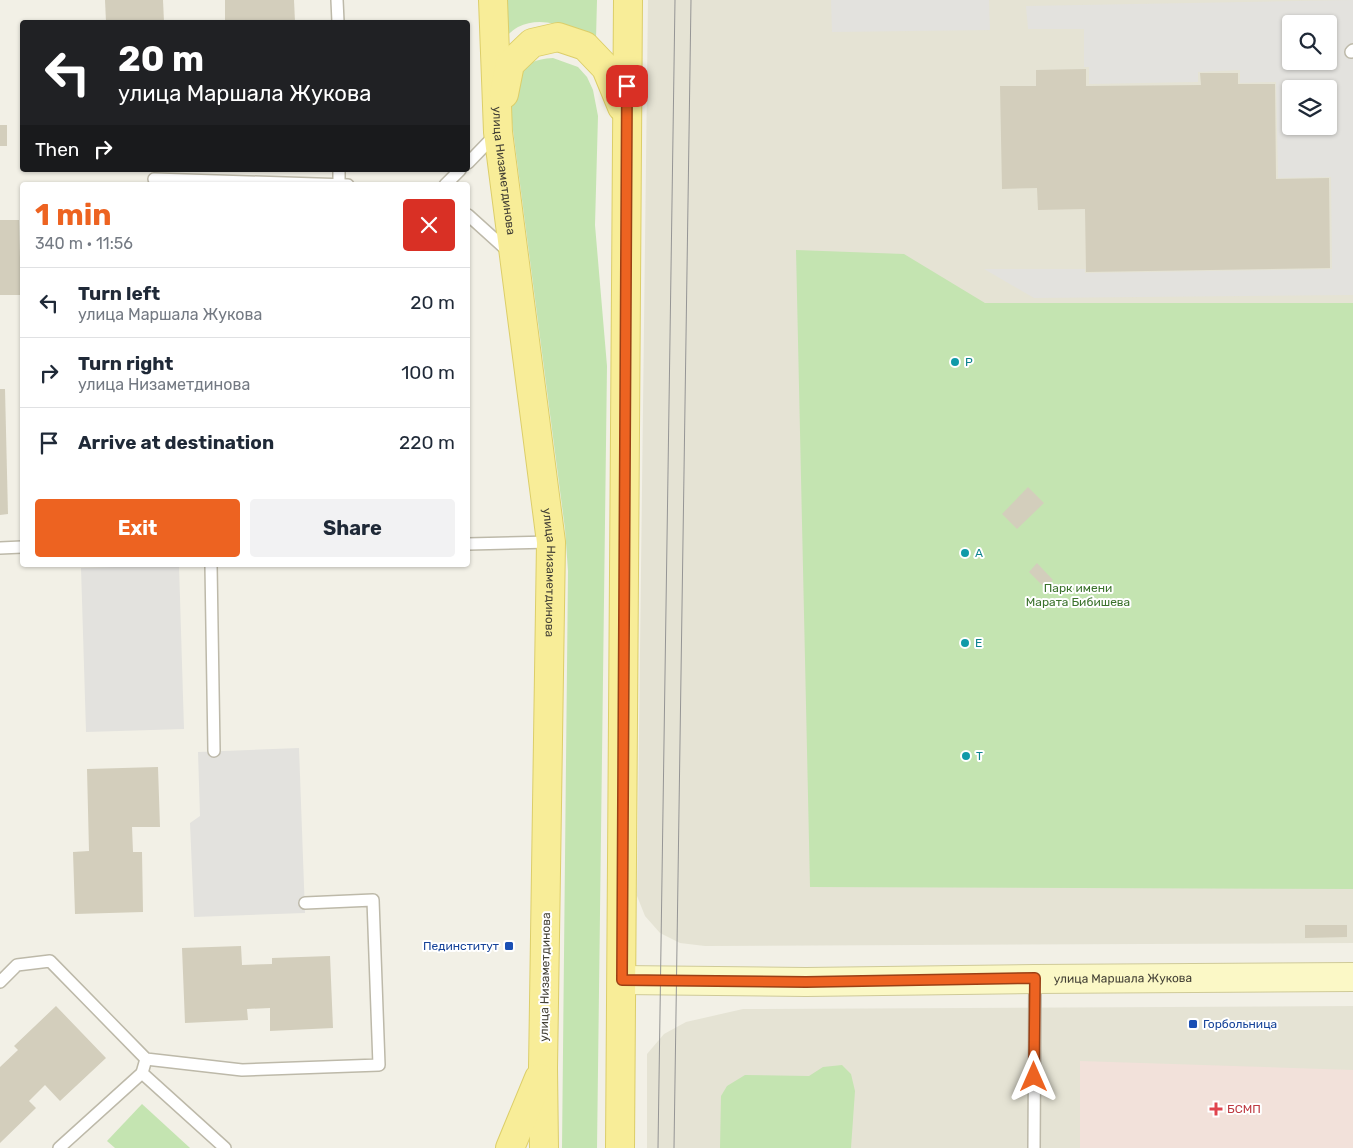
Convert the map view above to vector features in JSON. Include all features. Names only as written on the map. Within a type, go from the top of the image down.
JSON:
[{"type":"main road","name":"улица Низаметдинова","points":[[493,0],[498,132],[551,542],[543,1068],[544,1148]]},
{"type":"main road","points":[[620,1148],[628,0]]},
{"type":"main road","points":[[498,132],[510,64],[532,43],[558,37],[585,46],[606,68],[627,120]]},
{"type":"main road","points":[[510,1148],[543,1068]]},
{"type":"street","name":"улица Маршала Жукова","points":[[622,980],[806,982],[1035,978],[1353,977]]},
{"type":"lane","points":[[337,0],[338,20]]},
{"type":"lane","points":[[470,161],[498,132]]},
{"type":"lane","points":[[448,182],[458,172]]},
{"type":"lane","points":[[154,180],[246,182]]},
{"type":"lane","points":[[470,217],[515,257]]},
{"type":"lane","points":[[470,544],[551,542]]},
{"type":"lane","points":[[0,548],[20,548]]},
{"type":"lane","points":[[211,567],[214,751]]},
{"type":"lane","points":[[0,982],[17,965],[50,961],[146,1059],[242,1070],[379,1065],[373,900],[305,903]]},
{"type":"lane","points":[[1034,1148],[1035,978]]},
{"type":"lane","points":[[59,1148],[142,1073],[146,1059]]},
{"type":"lane","points":[[142,1073],[225,1148]]},
{"type":"shaded area","points":[[648,0],[1353,0],[1353,943],[705,946],[680,943],[660,933],[645,916],[637,896]]},
{"type":"shaded area","points":[[831,0],[989,0],[990,30],[832,32]]},
{"type":"shaded area","points":[[1353,0],[1353,295],[1034,298],[984,269],[1085,269],[1085,273],[1332,269],[1331,177],[1278,178],[1276,82],[1240,83],[1240,70],[1198,72],[1198,82],[1089,84],[1089,67],[1084,67],[1084,29],[1028,29],[1026,6]]},
{"type":"shaded area","points":[[179,567],[184,729],[86,732],[81,568]]},
{"type":"shaded area","points":[[299,748],[305,913],[194,917],[190,823],[200,816],[198,752]]},
{"type":"shaded area","points":[[1353,1006],[1353,1148],[647,1148],[647,1054],[664,1034],[686,1022],[743,1009]]},
{"type":"shaded area","name":"БСМП","points":[[1080,1061],[1353,1070],[1353,1148],[1080,1148]]},
{"type":"green space","points":[[503,0],[597,0],[596,39],[578,31],[548,22],[528,23],[518,27],[505,37]]},
{"type":"green space","points":[[553,58],[578,67],[587,77],[593,90],[598,116],[595,225],[607,366],[597,1148],[562,1148],[568,571],[565,529],[510,107],[517,79],[525,66],[541,59]]},
{"type":"green space","name":"Парк имени Марата Бибишева","points":[[796,250],[904,254],[985,303],[1353,303],[1353,889],[810,887]]},
{"type":"green space","points":[[842,1065],[851,1074],[855,1091],[851,1148],[720,1148],[721,1096],[727,1086],[745,1075],[809,1076],[823,1067]]},
{"type":"green space","points":[[142,1104],[190,1148],[115,1148],[107,1141]]},
{"type":"building","points":[[105,0],[163,0],[164,20],[106,20]]},
{"type":"building","points":[[225,0],[294,0],[295,20],[225,20]]},
{"type":"building","points":[[1086,69],[1086,86],[1201,85],[1200,73],[1238,73],[1238,84],[1275,84],[1276,179],[1329,178],[1330,268],[1086,272],[1085,209],[1038,210],[1037,188],[1002,189],[1000,86],[1036,86],[1036,70]]},
{"type":"building","points":[[0,125],[7,125],[7,146],[0,146]]},
{"type":"building","points":[[0,220],[19,220],[20,295],[0,295]]},
{"type":"building","points":[[0,389],[5,389],[8,514],[0,515]]},
{"type":"building","points":[[1028,487],[1044,503],[1017,529],[1002,514]]},
{"type":"building","points":[[1037,563],[1053,580],[1045,588],[1029,572]]},
{"type":"building","points":[[158,767],[160,827],[132,827],[133,852],[142,852],[143,912],[75,914],[73,852],[89,851],[87,769]]},
{"type":"building","points":[[1305,925],[1347,925],[1347,937],[1305,938]]},
{"type":"building","points":[[241,946],[242,965],[272,964],[272,958],[330,956],[333,1028],[270,1031],[270,1008],[247,1009],[248,1020],[185,1023],[182,948]]},
{"type":"building","points":[[56,1006],[106,1058],[60,1101],[45,1085],[29,1101],[36,1108],[0,1143],[0,1067],[18,1050],[14,1046]]},
{"type":"tram line","points":[[658,1148],[675,0]]},
{"type":"tram line","points":[[674,1148],[691,0]]},
{"type":"place","name":"Р","points":[[955,362]]},
{"type":"place","name":"А","points":[[965,553]]},
{"type":"place","name":"Е","points":[[965,643]]},
{"type":"place","name":"Т","points":[[966,756]]},
{"type":"place","name":"Пединститут","points":[[509,946]]},
{"type":"place","name":"Горбольница","points":[[1193,1024]]},
{"type":"place","name":"БСМП","points":[[1216,1109]]},
{"type":"route","points":[[627,86],[622,980],[806,982],[1035,978],[1034,1077]]}]
